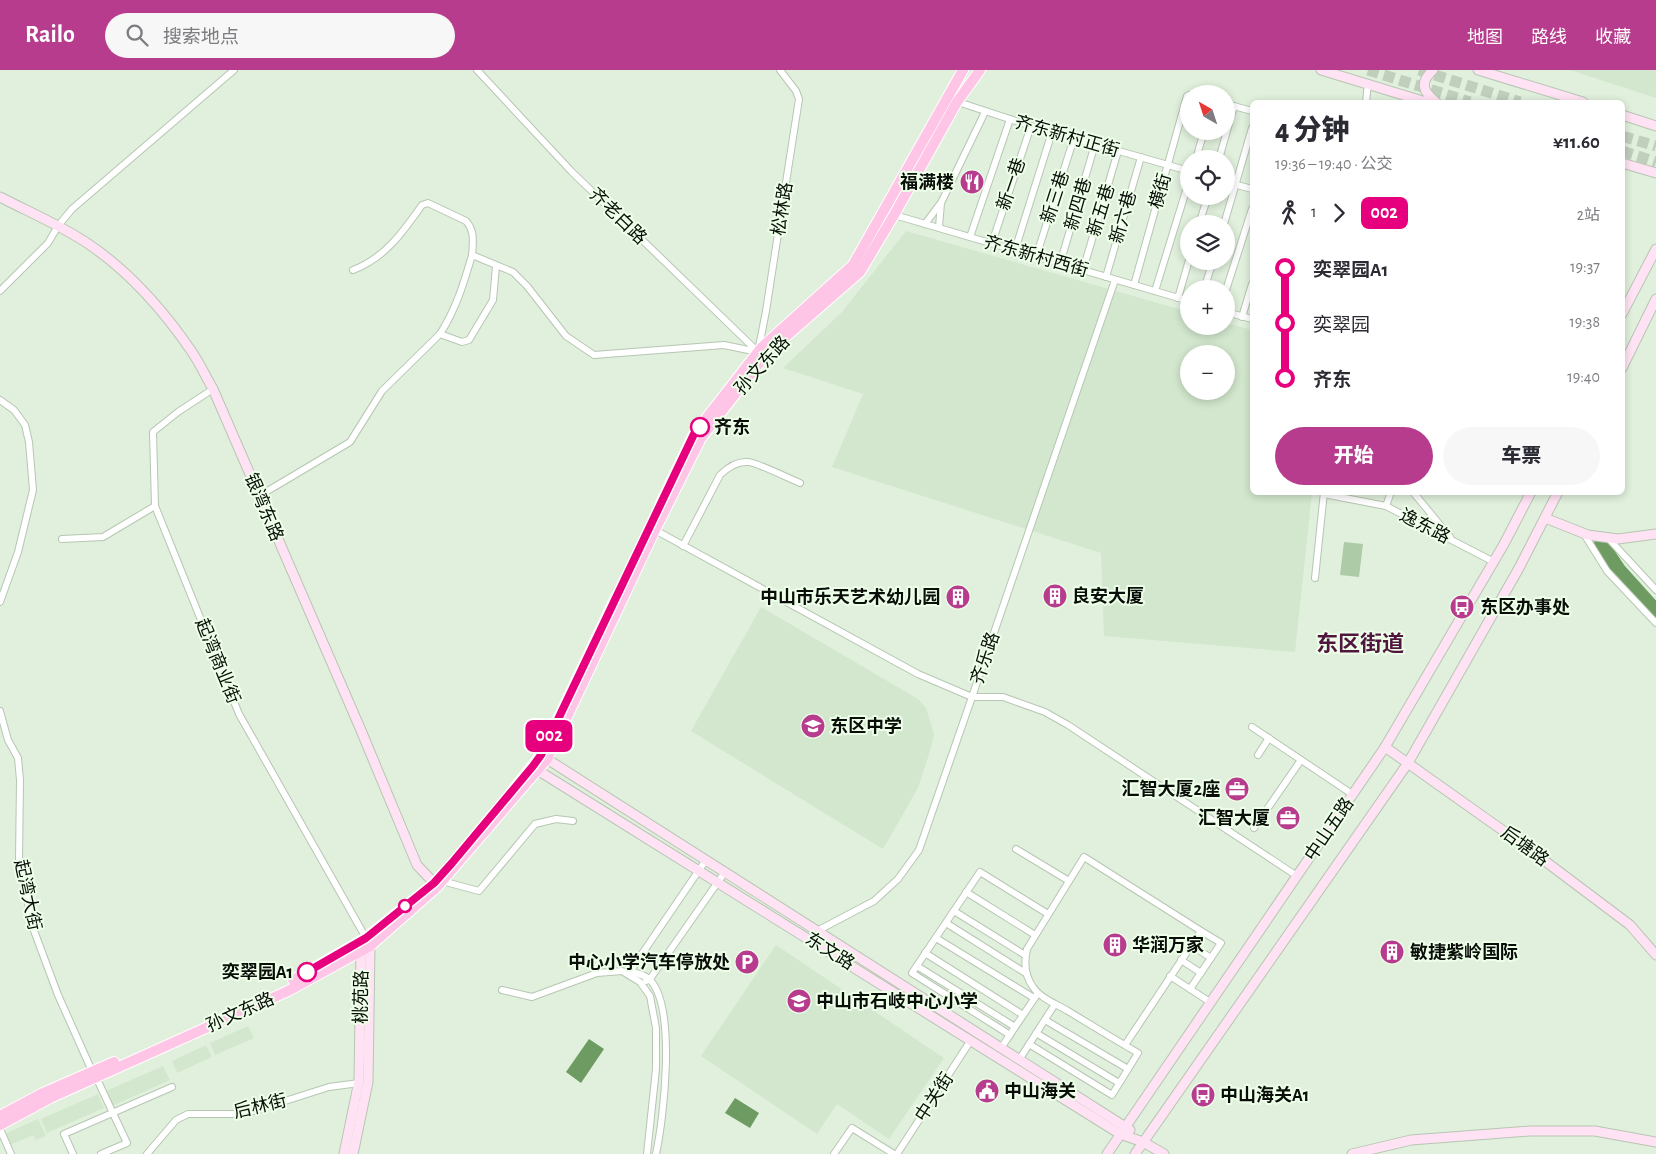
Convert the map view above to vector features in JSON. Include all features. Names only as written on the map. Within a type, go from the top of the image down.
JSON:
[{"type":"main road","name":"孙文东路","points":[[438,882],[541,755],[694,434],[761,355],[853,265],[963,70]]},
{"type":"main road","name":"孙文东路","points":[[0,1116],[43,1093],[94,1074],[288,991],[366,945],[438,882],[548,759],[655,530],[701,438],[761,355],[860,272],[957,102],[980,70]]},
{"type":"main road","name":"孙文东路","points":[[0,1125],[94,1074]]},
{"type":"street","points":[[0,291],[48,243],[58,226],[72,209],[234,70]]},
{"type":"street","name":"齐老白路","points":[[477,70],[572,172],[761,355]]},
{"type":"street","name":"松林路","points":[[761,355],[799,99],[780,70]]},
{"type":"street","points":[[1321,70],[1420,100]]},
{"type":"street","points":[[1434,70],[1426,76],[1424,81],[1425,90],[1434,100]]},
{"type":"street","points":[[1478,70],[1576,100]]},
{"type":"street","points":[[1366,100],[1368,83]]},
{"type":"street","name":"齐东新村正街","points":[[947,98],[1031,126],[1180,168]]},
{"type":"street","points":[[1235,106],[1250,110]]},
{"type":"street","points":[[925,224],[941,203],[985,112]]},
{"type":"street","points":[[1625,116],[1656,126]]},
{"type":"street","points":[[970,237],[1010,119]]},
{"type":"street","name":"横街","points":[[1134,285],[1180,124]]},
{"type":"street","name":"新一巷","points":[[992,243],[1031,126]]},
{"type":"street","points":[[1015,250],[1052,132]]},
{"type":"street","points":[[1227,215],[1250,135]]},
{"type":"street","name":"新三巷","points":[[1036,256],[1074,138]]},
{"type":"street","name":"新四巷","points":[[1060,264],[1095,144]]},
{"type":"street","name":"新五巷","points":[[1083,270],[1118,151]]},
{"type":"street","name":"新六巷","points":[[1106,277],[1141,157]]},
{"type":"street","points":[[1625,164],[1654,173]]},
{"type":"street","points":[[1236,184],[1250,188]]},
{"type":"street","name":"银湾东路","points":[[0,197],[87,243],[120,269],[145,293],[193,353],[213,389],[417,865],[438,882]]},
{"type":"street","points":[[259,496],[350,442],[382,391],[440,334],[462,292],[472,255],[473,238],[470,226],[466,221],[425,203],[400,236],[384,252],[366,265],[353,270]]},
{"type":"street","points":[[939,227],[941,203]]},
{"type":"street","points":[[1155,291],[1182,205]]},
{"type":"street","name":"齐东新村西街","points":[[883,212],[1178,298]]},
{"type":"street","points":[[1229,280],[1250,215]]},
{"type":"street","points":[[1625,308],[1656,249]]},
{"type":"street","points":[[472,255],[513,272],[527,286],[566,336],[594,355],[724,345],[761,355]]},
{"type":"street","points":[[440,334],[462,342],[469,340],[493,300],[496,266]]},
{"type":"street","points":[[1178,298],[1186,270]]},
{"type":"street","name":"齐乐路","points":[[655,530],[918,674],[972,697],[1115,280]]},
{"type":"street","points":[[1242,316],[1250,290]]},
{"type":"street","points":[[1625,362],[1656,299]]},
{"type":"street","points":[[1235,314],[1250,319]]},
{"type":"street","name":"起湾商业街","points":[[213,389],[178,412],[153,432],[155,506],[239,714],[366,945]]},
{"type":"street","points":[[0,400],[14,410],[25,425],[30,442],[33,490],[18,552],[0,602]]},
{"type":"street","points":[[683,546],[720,476],[726,469],[736,463],[750,461],[800,483]]},
{"type":"street","name":"逸东路","points":[[1315,578],[1324,495]]},
{"type":"street","name":"逸东路","points":[[1334,495],[1386,506],[1494,562]]},
{"type":"street","points":[[1386,506],[1390,495]]},
{"type":"street","points":[[1414,495],[1452,540]]},
{"type":"street","name":"中山五路","points":[[1106,1154],[1385,747],[1494,562],[1529,495]]},
{"type":"street","name":"中山五路","points":[[1135,1154],[1408,763],[1519,568],[1556,495]]},
{"type":"street","points":[[62,539],[103,537],[155,506]]},
{"type":"street","points":[[1545,518],[1584,534],[1608,538],[1618,539],[1656,534]]},
{"type":"street","points":[[1584,534],[1607,571],[1656,623]]},
{"type":"street","points":[[1608,538],[1656,590]]},
{"type":"street","points":[[817,931],[874,901],[898,879],[918,850],[972,697],[1003,697],[1045,712],[1068,724],[1297,876]]},
{"type":"street","name":"起湾大街","points":[[0,711],[8,740],[18,758],[20,780],[18,860],[33,928],[58,995],[127,1143],[101,1154]]},
{"type":"street","points":[[1252,727],[1352,794]]},
{"type":"street","points":[[1258,755],[1269,738]]},
{"type":"street","name":"后塘路","points":[[1385,747],[1529,849],[1630,925],[1656,955]]},
{"type":"street","name":"东文路","points":[[548,759],[1001,1048],[1123,1130]]},
{"type":"street","points":[[1254,828],[1301,760]]},
{"type":"street","name":"东文路","points":[[539,770],[972,1040],[1123,1130]]},
{"type":"street","points":[[438,882],[479,891],[535,824],[556,819],[573,821]]},
{"type":"street","points":[[1016,848],[1069,881]]},
{"type":"street","points":[[1036,995],[1027,974],[1026,949],[1084,857],[1221,943],[1190,989]]},
{"type":"street","points":[[632,972],[633,967],[706,860]]},
{"type":"street","points":[[622,971],[639,981],[650,979],[725,872]]},
{"type":"street","points":[[1010,1035],[912,974],[980,872],[1048,914]]},
{"type":"street","points":[[966,892],[1035,935]]},
{"type":"street","points":[[954,911],[1025,955]]},
{"type":"street","points":[[946,923],[1027,974]]},
{"type":"street","points":[[1125,1045],[1200,931]]},
{"type":"street","points":[[936,938],[1055,1004],[1138,1053],[1112,1095],[1029,1044]]},
{"type":"street","name":"桃苑路","points":[[353,1154],[359,1083],[366,945]]},
{"type":"street","name":"桃苑路","points":[[344,1154],[368,1082],[366,945]]},
{"type":"street","points":[[1191,945],[1211,958]]},
{"type":"street","points":[[926,953],[1023,1015]]},
{"type":"street","points":[[1181,960],[1201,972]]},
{"type":"street","points":[[917,966],[1015,1027]]},
{"type":"street","points":[[502,990],[532,997],[597,973],[622,971],[638,973],[650,979],[659,993],[666,1035],[661,1116],[656,1154]]},
{"type":"street","points":[[632,972],[650,996],[656,1028],[656,1069],[647,1154]]},
{"type":"street","points":[[1170,976],[1210,1002]]},
{"type":"street","points":[[1001,1048],[1036,995]]},
{"type":"street","points":[[1019,1060],[1055,1004]]},
{"type":"street","points":[[1045,1020],[1128,1069]]},
{"type":"street","points":[[1036,1033],[1119,1084]]},
{"type":"street","name":"中关街","points":[[834,1154],[852,1128],[895,1154],[972,1040]]},
{"type":"street","name":"后林街","points":[[147,1154],[176,1120],[188,1114],[244,1114],[329,1087],[359,1083]]},
{"type":"street","points":[[73,1154],[64,1134],[172,1087]]},
{"type":"street","points":[[0,1129],[8,1153]]},
{"type":"street","points":[[1123,1130],[1164,1154]]},
{"type":"street","points":[[1352,1154],[1411,1140],[1530,1131],[1594,1131],[1656,1142]]},
{"type":"shaded area","points":[[1570,70],[1656,70],[1656,98]]},
{"type":"shaded area","points":[[906,231],[1180,309],[1180,335],[1235,335],[1235,325],[1250,329],[1250,495],[1312,495],[1295,652],[1104,636],[1101,553],[832,467],[863,394],[783,368],[842,312]]},
{"type":"shaded area","points":[[1344,542],[1363,544],[1359,577],[1340,575]]},
{"type":"shaded area","name":"东区中学","points":[[761,607],[918,699],[926,708],[934,734],[930,751],[918,788],[883,849],[691,731]]},
{"type":"shaded area","name":"中山市石岐中心小学","points":[[776,945],[944,1058],[889,1139],[837,1104],[817,1134],[701,1056]]},
{"type":"shaded area","points":[[248,1026],[254,1038],[215,1055],[210,1043]]},
{"type":"shaded area","points":[[589,1039],[604,1049],[581,1083],[566,1072]]},
{"type":"shaded area","points":[[206,1045],[212,1057],[177,1073],[172,1061]]},
{"type":"shaded area","points":[[163,1066],[170,1080],[112,1106],[106,1091]]},
{"type":"shaded area","points":[[98,1094],[104,1108],[47,1133],[41,1119]]},
{"type":"shaded area","points":[[735,1098],[759,1113],[750,1128],[725,1113]]},
{"type":"shaded area","points":[[38,1119],[46,1136],[36,1140],[33,1135],[10,1145],[5,1134]]},
{"type":"waterway","points":[[1601,543],[1619,570],[1656,611]]},
{"type":"tunnel","points":[[1368,70],[1464,100]]},
{"type":"tunnel","points":[[1419,70],[1514,100]]},
{"type":"tunnel","points":[[1625,137],[1656,146]]},
{"type":"tunnel","points":[[1625,152],[1656,162]]},
{"type":"bus line","name":"002","points":[[307,972],[366,938],[434,883],[541,755],[694,434],[700,427]]},
{"type":"place","name":"福满楼","points":[[972,182]]},
{"type":"place","name":"齐东","points":[[700,427]]},
{"type":"place","name":"良安大厦","points":[[1055,596]]},
{"type":"place","name":"中山市乐天艺术幼儿园","points":[[958,597]]},
{"type":"place","name":"东区办事处","points":[[1462,607]]},
{"type":"place","name":"东区中学","points":[[813,726]]},
{"type":"place","name":"汇智大厦2座","points":[[1237,789]]},
{"type":"place","name":"汇智大厦","points":[[1288,818]]},
{"type":"place","name":"华润万家","points":[[1115,945]]},
{"type":"place","name":"敏捷紫岭国际","points":[[1392,952]]},
{"type":"place","name":"中心小学汽车停放处","points":[[747,962]]},
{"type":"place","name":"奕翠园A1","points":[[307,972]]},
{"type":"place","name":"中山市石岐中心小学","points":[[799,1001]]},
{"type":"place","name":"中山海关","points":[[987,1091]]},
{"type":"place","name":"中山海关A1","points":[[1203,1095]]},
{"type":"district","name":"东区街道","points":[[1360,643]]}]
